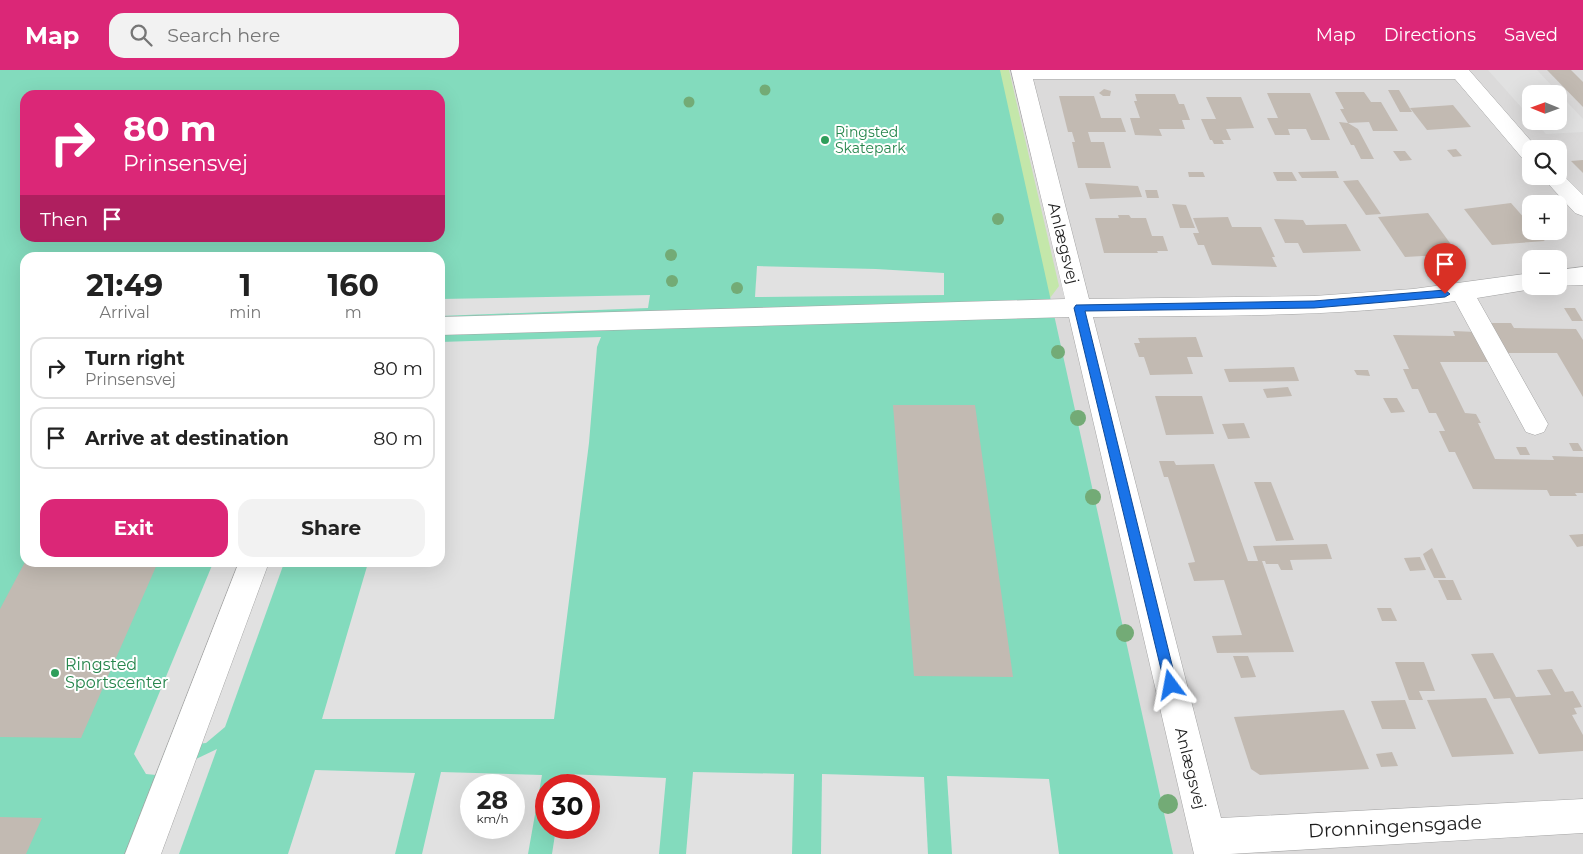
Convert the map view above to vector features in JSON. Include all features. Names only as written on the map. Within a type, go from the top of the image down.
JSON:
[{"type":"street","points":[[1021,72],[1459,71],[1522,144]]},
{"type":"street","name":"Anlægsvej","points":[[1021,72],[1080,308],[1209,845]]},
{"type":"street","points":[[1561,185],[1583,208]]},
{"type":"street","points":[[445,326],[1080,308],[1314,304],[1413,298],[1522,283]]},
{"type":"street","points":[[1461,292],[1535,424]]},
{"type":"street","points":[[143,854],[252,567]]},
{"type":"street","name":"Dronningensgade","points":[[1209,845],[1583,816]]},
{"type":"shaded area","points":[[0,70],[1583,70],[1583,854],[0,854]]},
{"type":"shaded area","points":[[1488,70],[1537,70],[1551,85],[1522,85],[1522,108]]},
{"type":"shaded area","points":[[1568,103],[1583,119],[1583,132],[1546,134],[1542,130],[1568,130]]},
{"type":"shaded area","points":[[757,266],[944,273],[944,295],[755,297]]},
{"type":"shaded area","points":[[650,295],[648,308],[445,316],[445,299]]},
{"type":"shaded area","points":[[601,337],[597,347],[589,443],[554,719],[322,719],[367,567],[445,567],[445,342]]},
{"type":"shaded area","points":[[211,567],[238,567],[156,775],[146,774],[134,754]]},
{"type":"shaded area","points":[[263,567],[283,567],[225,727],[206,743],[196,744]]},
{"type":"shaded area","points":[[217,749],[179,854],[160,854],[194,760]]},
{"type":"shaded area","points":[[315,770],[415,773],[395,854],[288,854]]},
{"type":"shaded area","points":[[441,772],[508,774],[460,774],[460,839],[525,839],[525,774],[535,775],[535,814],[528,854],[422,854]]},
{"type":"shaded area","points":[[693,772],[794,774],[792,854],[686,854]]},
{"type":"shaded area","points":[[822,774],[924,777],[928,854],[821,854]]},
{"type":"shaded area","points":[[600,775],[666,778],[659,854],[552,854],[554,839],[600,839]]},
{"type":"shaded area","points":[[947,776],[1049,779],[1059,854],[952,854]]},
{"type":"green space","points":[[0,70],[1000,70],[1173,854],[0,854]]},
{"type":"green space","points":[[992,70],[1009,70],[1059,286],[1050,298],[1009,300]]},
{"type":"building","points":[[1547,70],[1571,70],[1583,82],[1583,107],[1568,92],[1568,85],[1562,85]]},
{"type":"building","points":[[1104,89],[1111,91],[1110,96],[1103,96],[1099,93]]},
{"type":"building","points":[[1388,90],[1399,90],[1412,112],[1400,112]]},
{"type":"building","points":[[1335,92],[1364,92],[1371,102],[1381,102],[1398,131],[1373,131],[1369,122],[1348,123],[1340,109],[1344,109]]},
{"type":"building","points":[[1267,93],[1310,93],[1330,140],[1311,140],[1306,129],[1288,129],[1290,135],[1275,135],[1267,118],[1278,118]]},
{"type":"building","points":[[1135,94],[1175,94],[1179,104],[1184,104],[1190,120],[1182,120],[1185,129],[1159,129],[1162,136],[1135,135],[1130,118],[1140,118],[1134,101],[1137,101]]},
{"type":"building","points":[[1059,96],[1094,96],[1101,118],[1121,118],[1126,132],[1088,132],[1091,142],[1104,142],[1111,168],[1078,168],[1072,142],[1075,142],[1072,132],[1068,132]]},
{"type":"building","points":[[1206,97],[1241,97],[1254,128],[1226,129],[1231,140],[1222,140],[1224,144],[1214,144],[1210,140],[1201,119],[1216,119]]},
{"type":"building","points":[[1453,105],[1471,127],[1427,130],[1410,108]]},
{"type":"building","points":[[1339,122],[1348,123],[1358,129],[1374,159],[1361,159]]},
{"type":"building","points":[[1456,149],[1462,156],[1453,157],[1447,150]]},
{"type":"building","points":[[1393,151],[1405,151],[1412,160],[1400,161]]},
{"type":"building","points":[[1583,160],[1583,173],[1571,161]]},
{"type":"building","points":[[1336,171],[1339,178],[1302,178],[1298,172]]},
{"type":"building","points":[[1188,172],[1203,172],[1205,177],[1189,177]]},
{"type":"building","points":[[1273,172],[1292,172],[1297,181],[1277,181]]},
{"type":"building","points":[[1358,180],[1381,214],[1366,215],[1343,181]]},
{"type":"building","points":[[1085,183],[1138,186],[1142,197],[1090,199]]},
{"type":"building","points":[[1145,190],[1157,190],[1159,198],[1147,198]]},
{"type":"building","points":[[1511,203],[1522,215],[1522,240],[1545,241],[1492,245],[1464,209]]},
{"type":"building","points":[[1172,204],[1186,205],[1195,228],[1180,228]]},
{"type":"building","points":[[1428,213],[1458,254],[1405,257],[1378,217]]},
{"type":"building","points":[[1118,215],[1129,215],[1131,218],[1146,218],[1152,236],[1163,236],[1168,251],[1157,251],[1158,253],[1104,253],[1095,218],[1119,218]]},
{"type":"building","points":[[1228,217],[1232,227],[1261,227],[1275,257],[1272,257],[1277,267],[1212,265],[1204,245],[1198,245],[1193,233],[1199,233],[1193,218]]},
{"type":"building","points":[[1274,219],[1303,220],[1306,225],[1346,224],[1361,251],[1303,253],[1298,243],[1285,243]]},
{"type":"building","points":[[1564,308],[1575,308],[1583,321],[1572,321]]},
{"type":"building","points":[[1488,323],[1511,323],[1514,328],[1576,329],[1583,340],[1583,397],[1557,353],[1505,353]]},
{"type":"building","points":[[1453,331],[1476,332],[1492,362],[1440,362],[1465,413],[1476,414],[1481,423],[1478,423],[1495,459],[1554,460],[1552,456],[1583,457],[1583,493],[1575,493],[1577,496],[1550,496],[1547,490],[1473,489],[1455,452],[1449,452],[1439,431],[1445,431],[1436,413],[1429,413],[1418,389],[1412,389],[1403,369],[1409,369],[1393,335],[1455,336]]},
{"type":"building","points":[[1196,337],[1203,357],[1187,357],[1193,374],[1150,375],[1144,357],[1139,357],[1134,343],[1140,343],[1138,338]]},
{"type":"building","points":[[1294,367],[1299,381],[1229,382],[1224,369]]},
{"type":"building","points":[[1354,370],[1368,370],[1370,376],[1357,375]]},
{"type":"building","points":[[1288,387],[1292,396],[1267,398],[1263,389]]},
{"type":"building","points":[[1155,396],[1202,396],[1214,434],[1166,435]]},
{"type":"building","points":[[1383,398],[1397,398],[1405,412],[1391,413]]},
{"type":"building","points":[[893,405],[975,405],[1013,677],[914,676]]},
{"type":"building","points":[[1244,423],[1250,438],[1228,439],[1222,424]]},
{"type":"building","points":[[1569,443],[1578,443],[1583,451],[1573,451]]},
{"type":"building","points":[[1516,447],[1526,447],[1530,455],[1520,455]]},
{"type":"building","points":[[1159,461],[1174,461],[1176,465],[1214,464],[1248,561],[1258,561],[1253,546],[1327,544],[1332,559],[1290,560],[1293,570],[1281,570],[1278,564],[1266,564],[1265,561],[1262,561],[1294,652],[1217,653],[1212,636],[1242,635],[1224,580],[1194,581],[1188,563],[1195,562],[1168,477],[1164,477]]},
{"type":"building","points":[[1254,482],[1271,482],[1294,540],[1276,541]]},
{"type":"building","points":[[1583,534],[1583,546],[1577,547],[1569,535]]},
{"type":"building","points":[[1432,548],[1446,578],[1434,578],[1425,559],[1423,554]]},
{"type":"building","points":[[1420,557],[1426,570],[1410,571],[1404,558]]},
{"type":"building","name":"Ringsted Sportscenter","points":[[22,567],[156,567],[81,738],[0,737],[0,609]]},
{"type":"building","points":[[1438,580],[1453,580],[1462,600],[1447,600]]},
{"type":"building","points":[[1377,608],[1391,608],[1397,621],[1382,621]]},
{"type":"building","points":[[1493,653],[1516,697],[1551,695],[1537,670],[1552,669],[1565,692],[1573,691],[1582,707],[1574,708],[1577,714],[1572,715],[1583,735],[1583,751],[1539,754],[1510,698],[1494,699],[1471,654]]},
{"type":"building","points":[[1233,656],[1248,656],[1256,677],[1241,678]]},
{"type":"building","points":[[1395,662],[1424,662],[1435,691],[1419,691],[1423,700],[1409,700]]},
{"type":"building","points":[[1486,698],[1514,754],[1452,757],[1427,700]]},
{"type":"building","points":[[1405,700],[1416,729],[1382,729],[1371,701]]},
{"type":"building","points":[[1344,710],[1369,769],[1260,775],[1251,769],[1234,717]]},
{"type":"building","points":[[1392,752],[1398,766],[1381,767],[1376,754]]},
{"type":"building","points":[[0,817],[42,818],[26,854],[0,854]]},
{"type":"place","name":"Ringsted Skatepark","points":[[825,140]]},
{"type":"place","name":"Ringsted Sportscenter","points":[[55,673]]},
{"type":"route","points":[[1171,685],[1080,308],[1314,304],[1413,298],[1445,294]]}]
